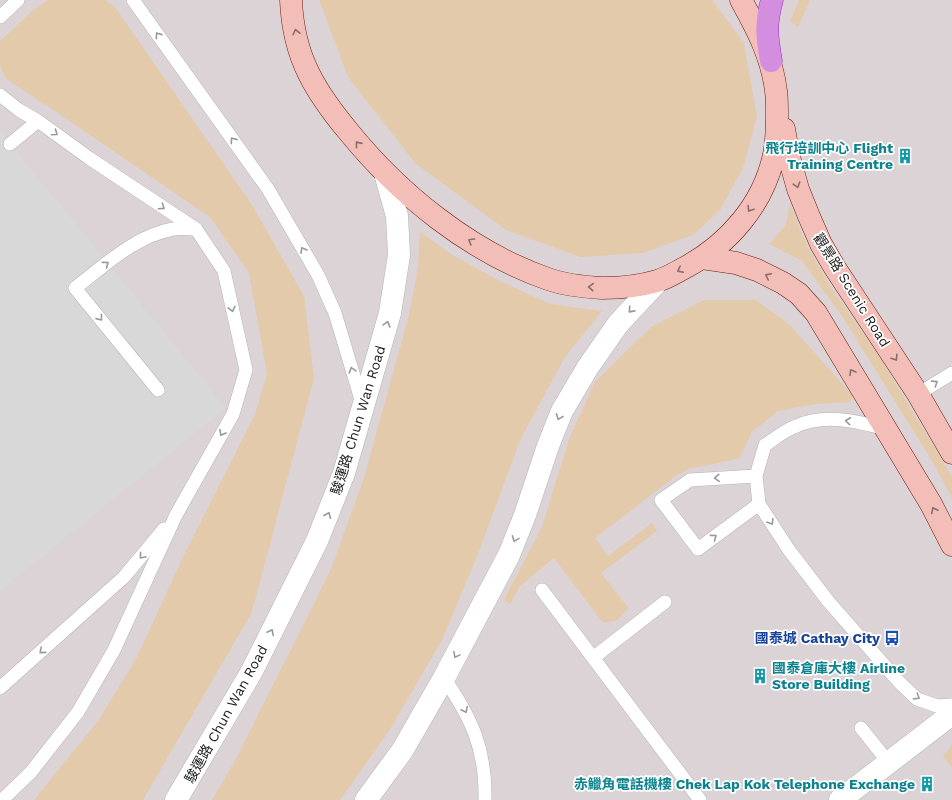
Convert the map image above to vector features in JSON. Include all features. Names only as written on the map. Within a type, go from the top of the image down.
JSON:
[{"type":"highway","points":[[770,62],[767,37],[767,18],[772,0]]},
{"type":"main road","points":[[290,0],[300,52],[308,73],[337,118],[362,149],[385,173],[437,218],[465,237],[524,270],[550,280],[574,286],[603,288],[630,286],[658,281],[680,271],[702,258],[735,230],[749,212],[763,187],[773,159],[777,129],[777,92],[770,62],[756,27],[741,0]]},
{"type":"main road","name":"觀景路 Scenic Road","points":[[777,92],[789,157],[808,214],[821,244],[835,268],[918,394],[952,453]]},
{"type":"main road","points":[[702,258],[736,263],[757,270],[783,283],[799,294],[816,313],[931,504],[952,544]]},
{"type":"street","name":"駿運路 Chun Wan Road","points":[[176,800],[252,671],[317,541],[344,473],[390,313],[399,255],[397,216],[385,173]]},
{"type":"street","points":[[366,800],[402,751],[444,678],[509,555],[562,411],[588,367],[618,324],[658,281]]},
{"type":"street","points":[[840,800],[952,714]]},
{"type":"lane","points":[[0,17],[18,0]]},
{"type":"lane","points":[[133,0],[268,189],[318,275],[335,313],[363,407]]},
{"type":"lane","points":[[0,95],[19,110],[38,121],[89,158],[196,229],[224,271],[246,370],[233,414],[176,515],[114,650],[78,712],[31,772],[2,800]]},
{"type":"lane","points":[[10,144],[38,121]]},
{"type":"lane","points":[[158,390],[75,288],[136,242],[160,232],[175,228],[196,229]]},
{"type":"lane","points":[[918,394],[952,373]]},
{"type":"lane","points":[[886,429],[860,422],[824,419],[794,426],[765,444],[756,476],[759,504],[789,550],[828,601],[899,682],[917,699],[937,706],[952,705]]},
{"type":"lane","points":[[756,476],[690,480],[661,500],[698,549],[759,504]]},
{"type":"lane","points":[[0,688],[124,577],[176,515]]},
{"type":"lane","points":[[542,590],[700,800]]},
{"type":"lane","points":[[593,658],[665,602]]},
{"type":"lane","points":[[444,678],[464,707],[475,730],[482,756],[486,782],[486,800]]},
{"type":"lane","points":[[860,728],[889,762]]},
{"type":"shaded area","points":[[0,0],[952,0],[952,800],[0,800]]},
{"type":"shaded area","points":[[48,0],[105,0],[115,7],[252,205],[304,296],[314,378],[252,612],[143,800],[34,800],[98,721],[137,657],[184,555],[255,414],[267,374],[249,273],[210,217],[6,79],[0,66],[0,41],[38,6]]},
{"type":"shaded area","points":[[320,0],[712,0],[744,43],[757,117],[743,168],[720,210],[693,235],[643,253],[580,257],[506,230],[415,163],[348,77]]},
{"type":"shaded area","points":[[799,0],[810,0],[798,27],[790,21]]},
{"type":"shaded area","points":[[0,131],[226,408],[0,591]]},
{"type":"shaded area","points":[[790,204],[808,248],[834,292],[879,356],[952,477],[952,498],[934,464],[842,316],[802,261],[769,244],[786,225]]},
{"type":"shaded area","points":[[420,232],[454,256],[502,282],[550,304],[602,311],[565,357],[521,438],[478,554],[442,640],[389,731],[340,800],[212,800],[233,764],[331,569],[364,478],[409,315],[418,267]]},
{"type":"shaded area","points":[[704,300],[756,300],[790,325],[853,396],[850,402],[815,404],[778,411],[752,432],[740,458],[689,469],[677,475],[595,538],[608,556],[652,523],[657,531],[601,573],[628,608],[618,620],[603,623],[554,558],[520,586],[510,604],[504,600],[542,527],[569,439],[595,382],[651,327]]},
{"type":"shaded area","points":[[952,745],[952,768],[943,756]]},
{"type":"place","name":"飛行培訓中心 Flight Training Centre","points":[[905,156]]},
{"type":"place","name":"國泰城 Cathay City","points":[[892,638]]},
{"type":"place","name":"國泰倉庫大樓 Airline Store Building","points":[[760,676]]},
{"type":"place","name":"赤鱲角電話機樓 Chek Lap Kok Telephone Exchange","points":[[927,784]]}]
